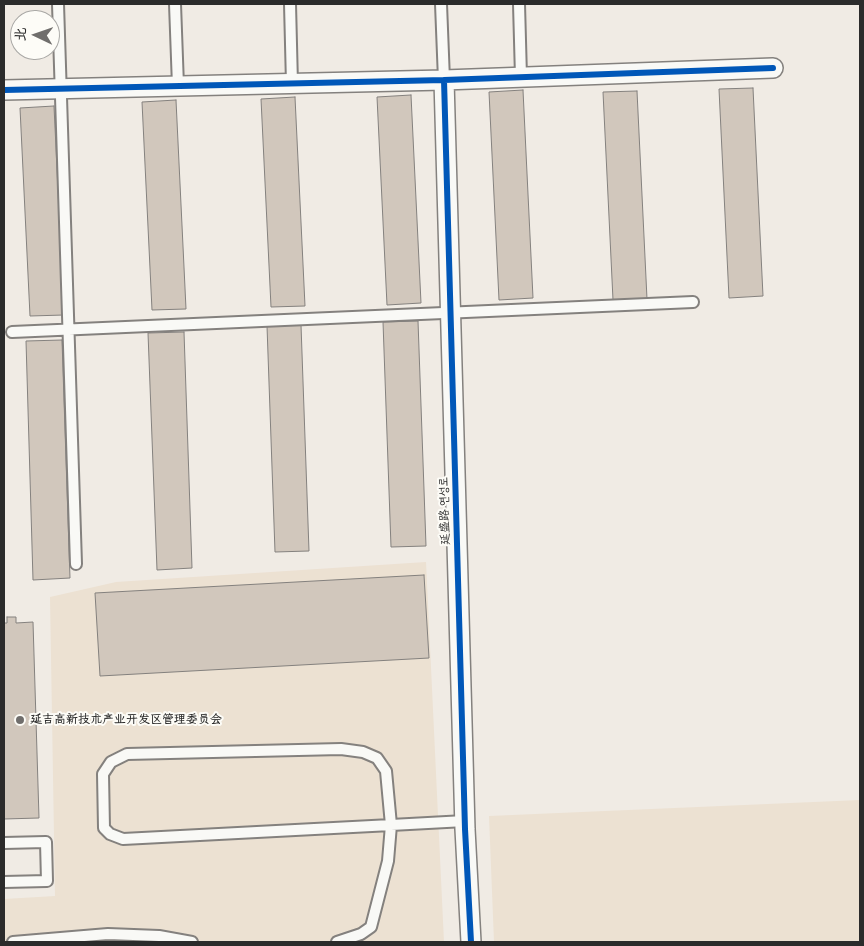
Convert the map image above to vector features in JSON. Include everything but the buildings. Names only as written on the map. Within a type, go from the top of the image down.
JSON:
[{"type":"street","points":[[4,90],[444,80],[773,68]]},
{"type":"street","name":"延盛路 연성로","points":[[444,80],[465,821],[471,942]]},
{"type":"lane","points":[[58,4],[76,564]]},
{"type":"lane","points":[[175,4],[178,86]]},
{"type":"lane","points":[[290,4],[292,84]]},
{"type":"lane","points":[[441,4],[444,80]]},
{"type":"lane","points":[[519,4],[521,77]]},
{"type":"lane","points":[[12,332],[693,302]]},
{"type":"lane","points":[[337,942],[361,934],[371,927],[388,861],[391,825],[386,771],[377,758],[363,752],[341,749],[127,754],[111,762],[103,774],[104,828],[110,834],[123,840],[391,825],[465,821]]},
{"type":"lane","points":[[4,843],[46,842],[47,881],[4,882]]},
{"type":"lane","points":[[13,942],[108,934],[159,936],[192,942]]},
{"type":"shaded area","points":[[426,562],[444,942],[4,942],[4,899],[55,896],[50,597],[116,582]]},
{"type":"shaded area","points":[[860,800],[860,942],[494,942],[489,816]]},
{"type":"cycle path","points":[[4,90],[444,80],[773,68]]},
{"type":"cycle path","points":[[444,80],[465,829],[471,942]]},
{"type":"place","name":"延吉高新技术产业开发区管理委员会","points":[[20,720]]}]
